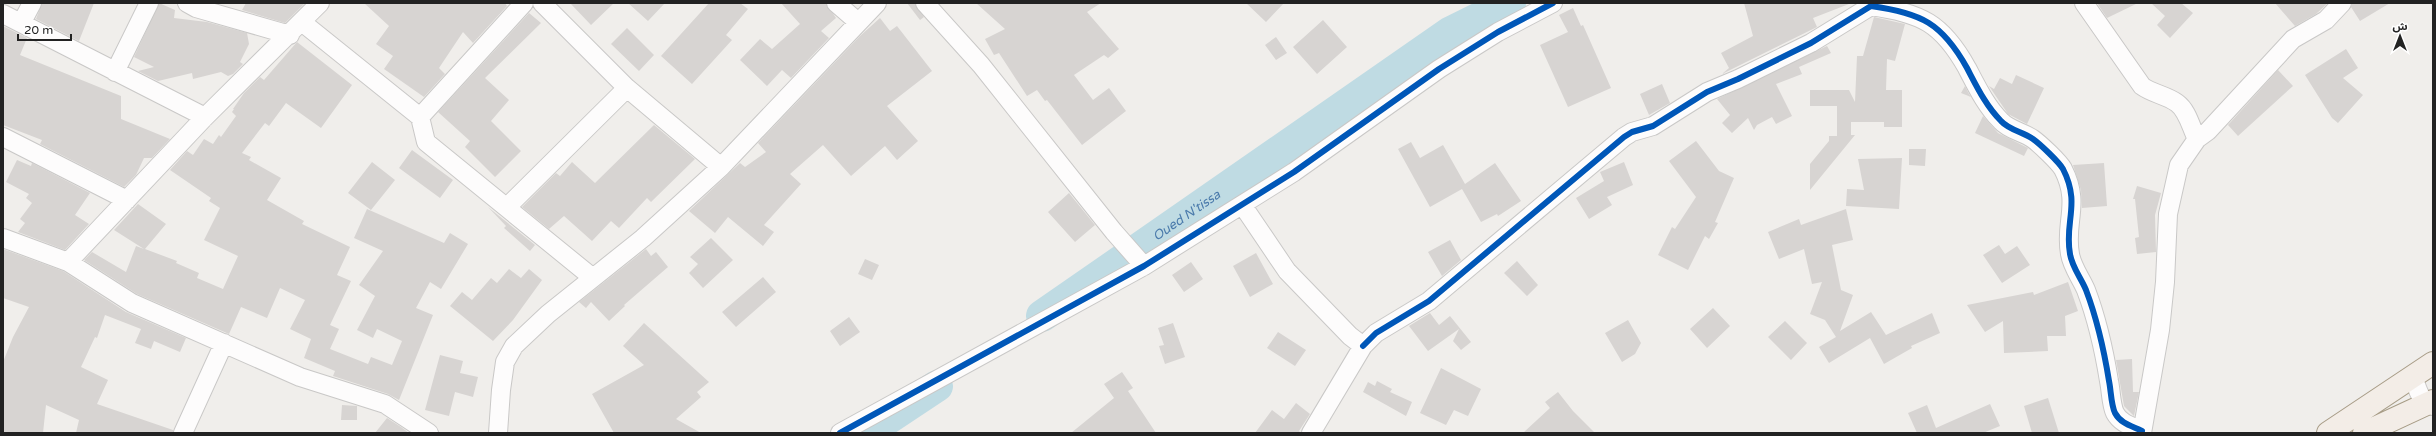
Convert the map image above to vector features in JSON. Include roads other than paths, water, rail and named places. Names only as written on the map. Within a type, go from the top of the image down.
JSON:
[{"type":"main road","points":[[2328,433],[2433,363]]},
{"type":"main road","points":[[2364,433],[2430,403]]},
{"type":"street","points":[[22,22],[32,3]]},
{"type":"street","points":[[115,72],[149,3]]},
{"type":"street","points":[[187,3],[196,8],[296,29],[420,117],[426,142],[593,278]]},
{"type":"street","points":[[68,262],[205,117],[296,29],[320,3]]},
{"type":"street","points":[[420,117],[524,3]]},
{"type":"street","points":[[542,3],[627,88],[721,167]]},
{"type":"street","points":[[836,3],[858,22]]},
{"type":"street","points":[[498,433],[501,390],[505,362],[509,354],[548,314],[643,238],[721,167],[877,3]]},
{"type":"street","points":[[925,3],[981,64],[1114,232],[1144,266]]},
{"type":"street","points":[[840,433],[1144,266],[1243,206],[1439,70],[1498,32],[1552,3]]},
{"type":"street","points":[[2084,3],[2142,86],[2151,92],[2177,103],[2184,111],[2197,139]]},
{"type":"street","points":[[1311,433],[1363,346],[1376,333],[1429,301],[1624,137],[1632,132],[1653,126],[1707,92],[1738,79],[1811,43],[1871,5],[1915,16],[1930,22],[1939,29],[1955,48],[1994,113],[2003,123],[2033,139],[2062,168],[2071,190],[2073,206],[2069,233],[2070,255],[2086,290],[2098,331],[2105,358],[2114,412],[2120,421],[2142,432],[2161,317],[2165,282],[2166,225],[2179,166],[2197,139],[2208,131],[2293,39],[2326,20],[2342,3]]},
{"type":"street","points":[[3,14],[22,22],[115,72],[205,117]]},
{"type":"street","points":[[507,207],[627,88]]},
{"type":"street","points":[[3,137],[126,200]]},
{"type":"street","points":[[1243,206],[1287,271],[1350,336],[1363,346]]},
{"type":"street","points":[[3,238],[68,262],[132,303],[300,377],[386,404],[429,433]]},
{"type":"street","points":[[183,433],[224,343]]},
{"type":"street","points":[[2413,376],[2418,393],[2430,403]]},
{"type":"waterway","name":"Oued N'tissa","points":[[1042,316],[1451,32],[1510,3]]},
{"type":"waterway","name":"Oued N'tissa","points":[[866,433],[937,386]]}]
